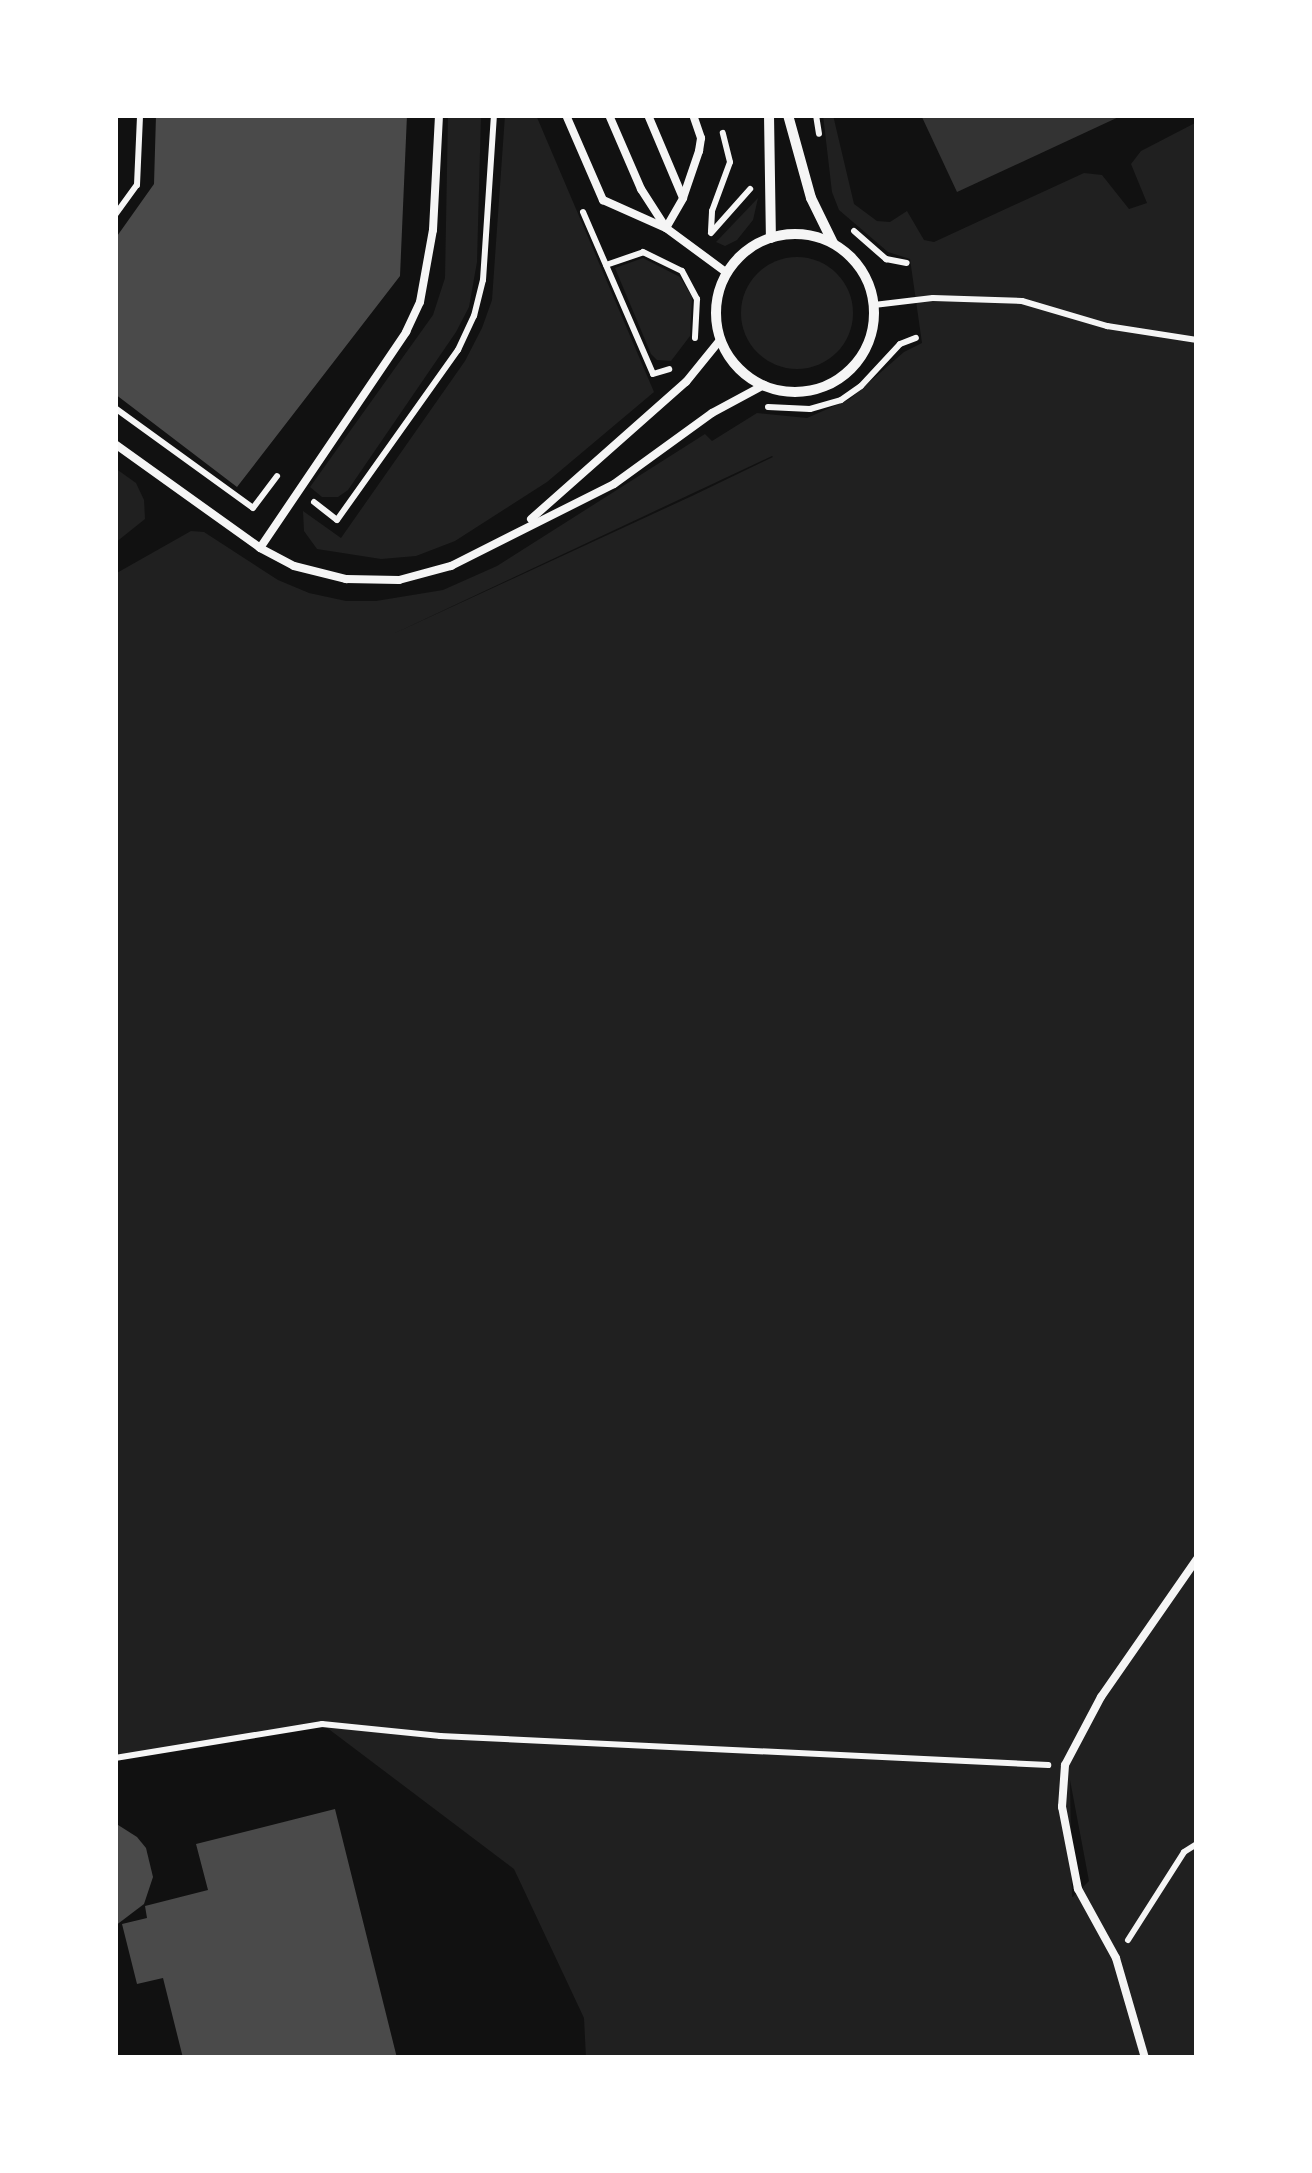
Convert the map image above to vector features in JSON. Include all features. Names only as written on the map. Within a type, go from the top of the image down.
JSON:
[{"type":"street","points":[[768,115],[771,238]]},
{"type":"street","points":[[788,115],[811,198],[833,244],[864,274],[874,305],[866,348],[837,380],[806,391],[764,385],[738,367],[720,339],[716,306],[727,273],[746,252],[771,238],[802,234],[833,244]]},
{"type":"lane","points":[[260,548],[406,332],[420,302],[433,230],[439,115]]},
{"type":"lane","points":[[566,115],[603,200],[666,228],[727,273]]},
{"type":"lane","points":[[609,115],[641,189],[666,228]]},
{"type":"lane","points":[[648,115],[683,198]]},
{"type":"lane","points":[[666,228],[683,198],[699,151],[700,138],[693,115]]},
{"type":"lane","points":[[524,526],[686,382],[720,339]]},
{"type":"lane","points":[[115,444],[260,548],[322,574],[399,580],[451,566],[614,484],[712,412],[764,385]]},
{"type":"lane","points":[[1145,2058],[1116,1958],[1078,1889],[1062,1807],[1064,1766],[1102,1697],[1197,1559]]},
{"type":"path","points":[[115,215],[136,185],[140,115]]},
{"type":"path","points":[[312,502],[337,520],[458,350],[474,316],[482,280],[494,115]]},
{"type":"path","points":[[816,115],[821,148]]},
{"type":"path","points":[[720,127],[730,162],[712,210],[711,232],[756,183]]},
{"type":"path","points":[[841,220],[886,259],[907,263]]},
{"type":"path","points":[[673,368],[653,374],[606,265],[644,252],[682,271],[698,299],[692,346]]},
{"type":"path","points":[[874,305],[933,298],[1022,301],[1107,326],[1197,340]]},
{"type":"path","points":[[751,408],[810,410],[841,400],[900,344],[916,338]]},
{"type":"path","points":[[115,408],[253,508],[277,476]]},
{"type":"path","points":[[115,1758],[322,1724],[440,1736],[1064,1766]]},
{"type":"path","points":[[1116,1958],[1184,1852],[1197,1844]]},
{"type":"shaded area","points":[[448,115],[481,115],[477,262],[469,307],[348,490],[338,497],[322,497],[310,487],[433,315],[445,278]]},
{"type":"shaded area","points":[[505,115],[536,115],[654,392],[547,482],[455,541],[416,556],[381,559],[317,549],[304,531],[303,511],[341,538],[465,361],[482,328],[492,300]]},
{"type":"shaded area","points":[[823,115],[833,115],[854,204],[877,221],[890,222],[907,211],[924,240],[934,242],[1084,173],[1102,175],[1129,209],[1147,203],[1131,164],[1141,151],[1197,122],[1197,2058],[586,2058],[584,2018],[514,1869],[322,1724],[115,1758],[115,574],[191,531],[204,532],[278,580],[309,593],[346,601],[376,601],[443,590],[497,566],[705,434],[712,441],[757,413],[807,418],[850,399],[904,352],[922,343],[910,259],[888,252],[839,210],[832,192]],"holes":[[[772,456],[694,495],[393,634]],[[1070,1780],[1089,1881],[1073,1897],[1072,1897]]]},
{"type":"shaded area","points":[[921,115],[1123,115],[957,192]]},
{"type":"shaded area","points":[[758,198],[753,220],[737,240],[725,246],[716,242]]},
{"type":"shaded area","points":[[797,257],[818,262],[836,274],[848,292],[853,313],[848,334],[836,352],[818,364],[797,369],[776,364],[758,352],[746,334],[741,313],[746,292],[758,274],[776,262]]},
{"type":"shaded area","points":[[643,258],[680,277],[692,297],[690,336],[671,361],[657,360],[651,354],[615,268]]},
{"type":"shaded area","points":[[115,468],[136,483],[144,500],[145,519],[115,543]]},
{"type":"building","points":[[156,115],[407,115],[400,276],[237,487],[115,394],[115,239],[154,184]]},
{"type":"building","points":[[335,1809],[397,2058],[183,2058],[163,1978],[137,1984],[122,1924],[147,1918],[145,1906],[208,1890],[196,1844]]},
{"type":"building","points":[[115,1823],[146,1848],[153,1877],[144,1904],[115,1926]]}]
